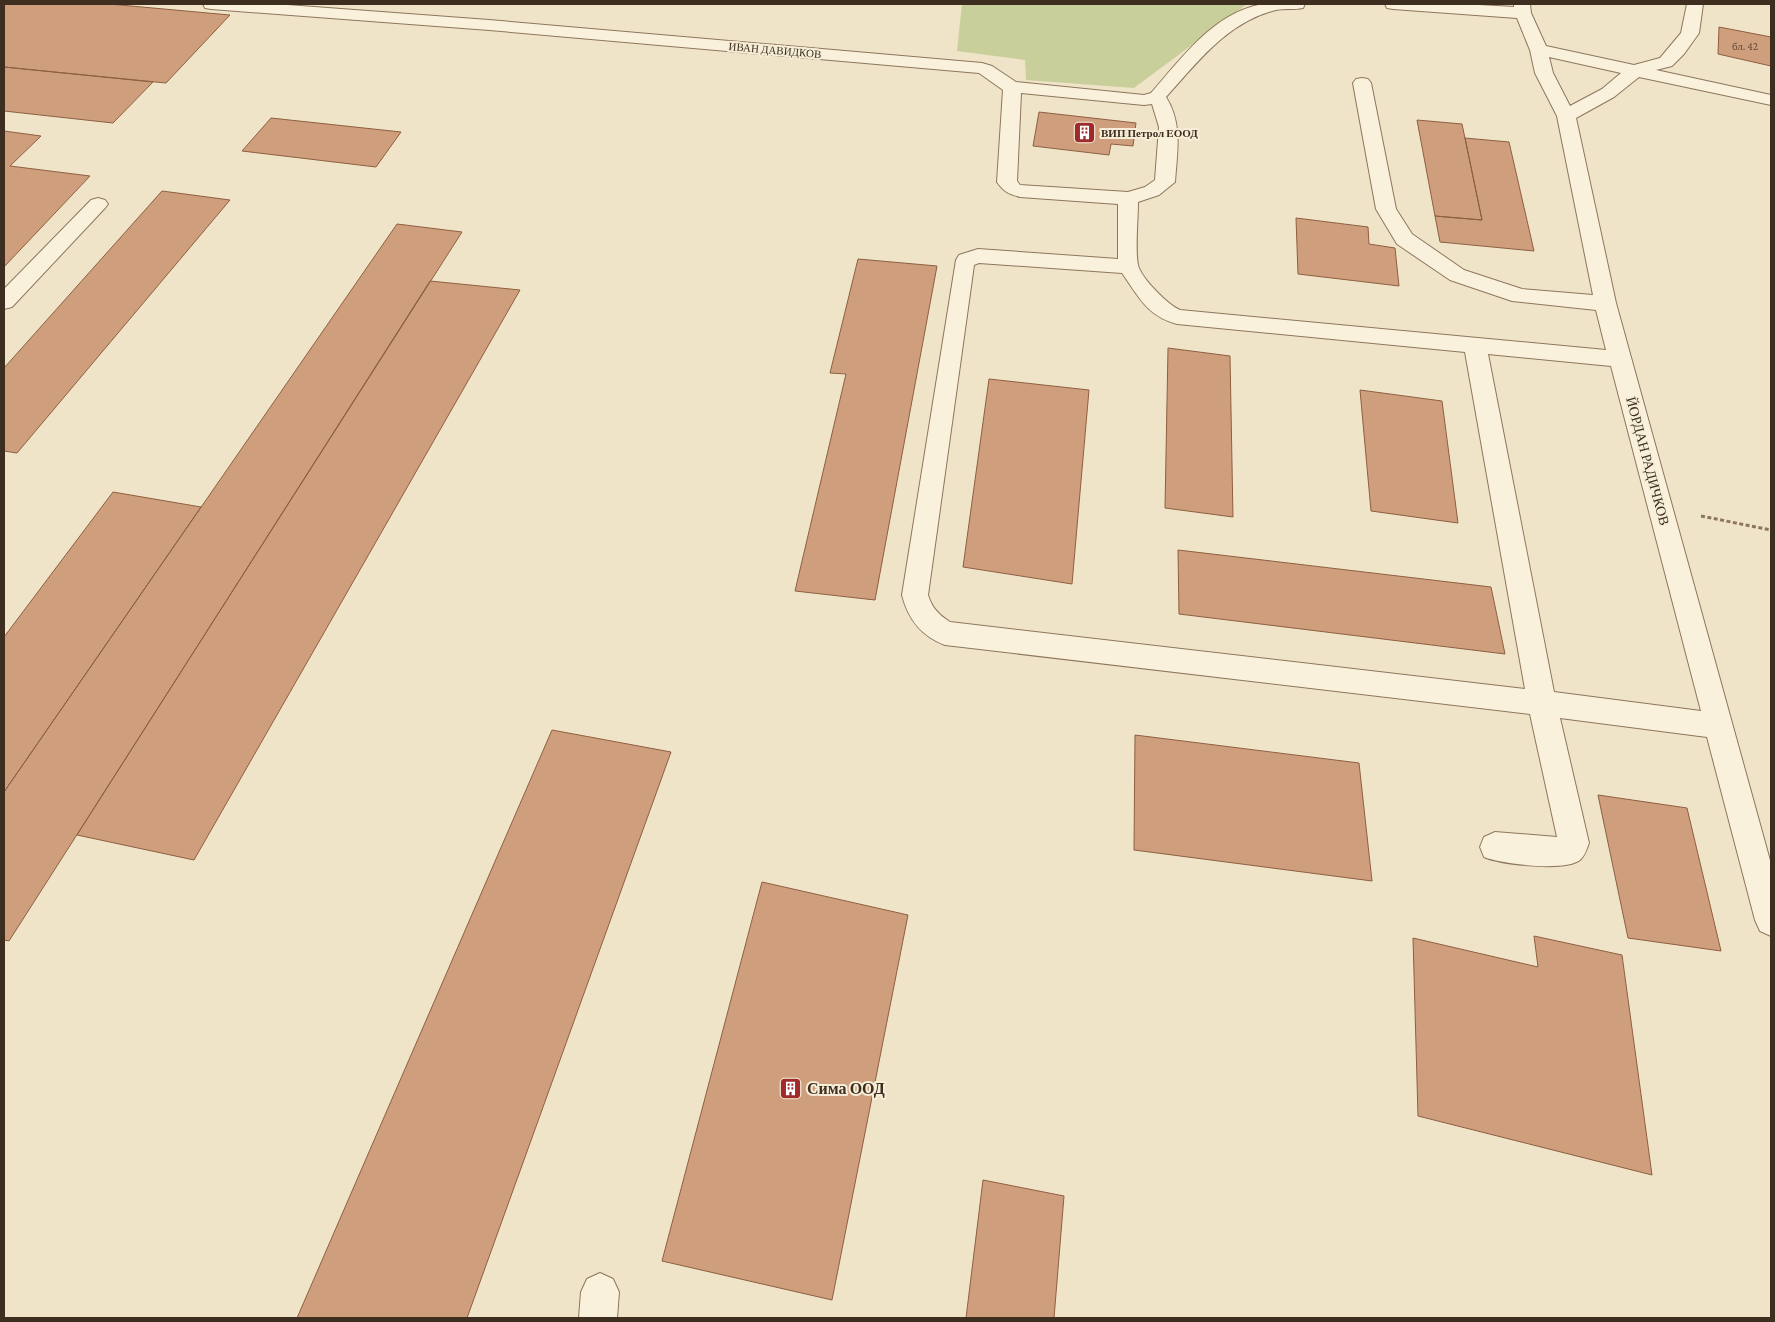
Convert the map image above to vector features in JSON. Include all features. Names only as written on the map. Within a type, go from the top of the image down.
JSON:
[{"type":"street","name":"ИВАН ДАВИДКОВ","points":[[212,4],[488,25],[982,68],[990,70],[1001,83],[1012,87],[1129,100],[1144,100],[1157,97]]},
{"type":"street","points":[[1012,87],[1007,182],[1009,186],[1020,191],[1128,198],[1145,195],[1157,190],[1165,182],[1169,121],[1165,108],[1157,97],[1207,41],[1238,18],[1275,5],[1297,4]]},
{"type":"street","points":[[1393,4],[1522,8]]},
{"type":"street","points":[[1566,116],[1608,92],[1636,70],[1666,62],[1678,50],[1690,33],[1695,4]]},
{"type":"street","name":"ЙОРДАН РАДИЧКОВ","points":[[1522,8],[1538,50],[1544,73],[1566,116],[1605,303],[1771,920]]},
{"type":"street","points":[[1538,50],[1771,100]]},
{"type":"street","points":[[1362,83],[1386,209],[1404,239],[1457,275],[1520,296],[1605,303]]},
{"type":"street","points":[[1128,198],[1128,267],[1154,303],[1163,311],[1178,317],[1621,359]]},
{"type":"street","points":[[4,302],[98,204]]},
{"type":"street","points":[[1128,267],[978,256],[966,260],[915,596],[918,610],[928,623],[945,633],[1542,703],[1719,726]]},
{"type":"street","points":[[1474,346],[1542,703],[1574,842],[1572,847],[1564,852],[1495,846]]},
{"type":"path","points":[[1661,508],[1771,530]]},
{"type":"path","points":[[1763,528],[1771,534]]},
{"type":"green space","points":[[962,4],[1247,4],[1134,88],[1026,80],[1025,60],[957,51]]},
{"type":"building","points":[[4,4],[109,4],[230,15],[166,83],[4,67]]},
{"type":"building","points":[[1719,27],[1771,37],[1771,66],[1718,54]]},
{"type":"building","points":[[4,67],[153,82],[113,123],[4,111]]},
{"type":"building","name":"ВИП Петрол ЕООД","points":[[1039,112],[1136,123],[1133,146],[1111,144],[1109,155],[1033,146]]},
{"type":"building","points":[[271,118],[401,132],[376,167],[242,151]]},
{"type":"building","points":[[1417,120],[1462,124],[1482,220],[1435,216]]},
{"type":"building","points":[[4,131],[41,136],[10,166],[90,176],[4,267]]},
{"type":"building","points":[[1465,138],[1509,142],[1534,251],[1440,242],[1435,216],[1482,220]]},
{"type":"building","points":[[162,191],[230,200],[17,453],[4,451],[4,368]]},
{"type":"building","points":[[1296,218],[1368,227],[1369,244],[1395,248],[1399,286],[1298,274]]},
{"type":"building","points":[[397,224],[462,232],[9,941],[4,940],[4,792]]},
{"type":"building","points":[[858,259],[937,266],[875,600],[795,591],[846,374],[830,373]]},
{"type":"building","points":[[430,281],[520,290],[194,860],[77,835]]},
{"type":"building","points":[[1168,348],[1230,356],[1233,517],[1165,508]]},
{"type":"building","points":[[989,379],[1089,390],[1072,584],[963,567]]},
{"type":"building","points":[[1360,390],[1442,401],[1458,523],[1371,511]]},
{"type":"building","points":[[113,492],[201,507],[4,792],[4,637]]},
{"type":"building","points":[[1178,550],[1491,587],[1505,654],[1179,614]]},
{"type":"building","points":[[552,730],[671,752],[467,1318],[297,1318]]},
{"type":"building","points":[[1135,735],[1359,763],[1372,881],[1134,850]]},
{"type":"building","points":[[1598,795],[1687,808],[1721,951],[1628,938]]},
{"type":"building","name":"Сима ООД","points":[[762,882],[908,915],[832,1300],[662,1261]]},
{"type":"building","points":[[1534,936],[1622,955],[1652,1175],[1418,1116],[1413,938],[1538,967]]},
{"type":"building","points":[[983,1180],[1064,1196],[1054,1318],[966,1318]]},
{"type":"place","name":"ВИП Петрол ЕООД","points":[[1085,133]]},
{"type":"place","name":"Сима ООД","points":[[791,1088]]}]
